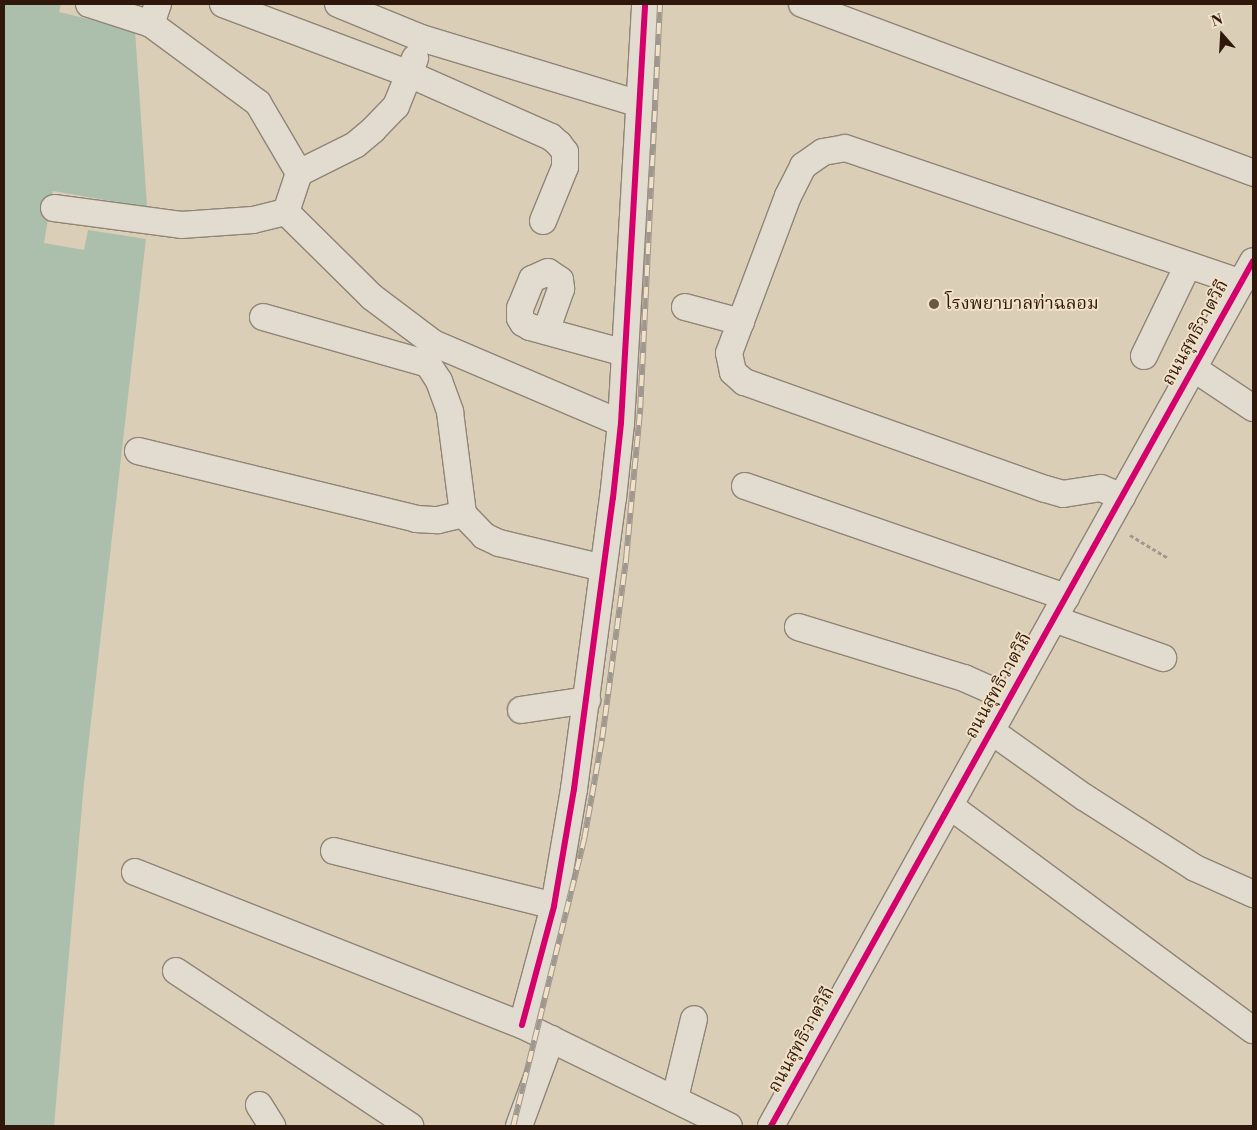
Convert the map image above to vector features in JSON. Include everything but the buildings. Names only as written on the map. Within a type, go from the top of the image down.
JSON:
[{"type":"street","points":[[89,4],[154,14],[258,103],[299,173]]},
{"type":"street","points":[[223,4],[409,74],[551,136],[564,152],[565,167],[543,221]]},
{"type":"street","points":[[338,4],[422,38],[639,104]]},
{"type":"street","points":[[519,1126],[537,1032],[554,906],[587,700],[622,423],[645,4]]},
{"type":"street","points":[[802,4],[1253,173]]},
{"type":"street","points":[[286,212],[299,173],[355,145],[374,130],[396,106],[422,38]]},
{"type":"street","points":[[1122,497],[1101,488],[1063,494],[1045,489],[744,382],[733,372],[729,353],[788,196],[803,166],[822,152],[845,148],[1188,264],[1248,276]]},
{"type":"street","points":[[54,208],[180,225],[253,220],[286,212]]},
{"type":"street","points":[[286,212],[372,296],[433,343],[622,423]]},
{"type":"street","points":[[1144,356],[1188,264]]},
{"type":"street","name":"ถนนสุทธิวาตวิถี","points":[[771,1126],[1194,368],[1248,276]]},
{"type":"street","points":[[685,307],[741,322]]},
{"type":"street","points":[[264,317],[428,364],[439,381],[450,412],[463,514],[484,536],[499,543],[603,568]]},
{"type":"street","points":[[546,331],[625,353]]},
{"type":"street","points":[[1194,368],[1253,408]]},
{"type":"street","points":[[138,451],[416,519],[438,520],[463,514]]},
{"type":"street","points":[[744,486],[1060,608],[1163,658]]},
{"type":"street","points":[[798,627],[964,678],[1010,698]]},
{"type":"street","points":[[522,710],[549,703],[587,700]]},
{"type":"street","points":[[991,731],[1084,797],[1195,868],[1253,894]]},
{"type":"street","points":[[950,806],[1253,1030]]},
{"type":"street","points":[[334,851],[554,906]]},
{"type":"street","points":[[135,872],[537,1032],[676,1098],[729,1126]]},
{"type":"street","points":[[176,971],[410,1126]]},
{"type":"street","points":[[676,1098],[694,1019]]},
{"type":"path","points":[[1108,522],[1168,558]]},
{"type":"shaded area","points":[[4,4],[141,4],[135,30],[148,221],[84,783],[54,1126],[4,1126]]},
{"type":"pier","points":[[61,4],[141,4],[135,30],[59,12]]},
{"type":"pier","points":[[53,191],[146,207],[146,239],[88,230],[84,250],[44,243]]},
{"type":"railway","points":[[513,1126],[584,839],[602,738],[626,557],[640,408],[660,4]]},
{"type":"cycle path","points":[[522,1025],[554,906],[574,789],[613,498],[621,423],[645,4]]},
{"type":"cycle path","points":[[771,1126],[1253,261]]},
{"type":"place","name":"โรงพยาบาลท่าฉลอม","points":[[934,304]]}]
